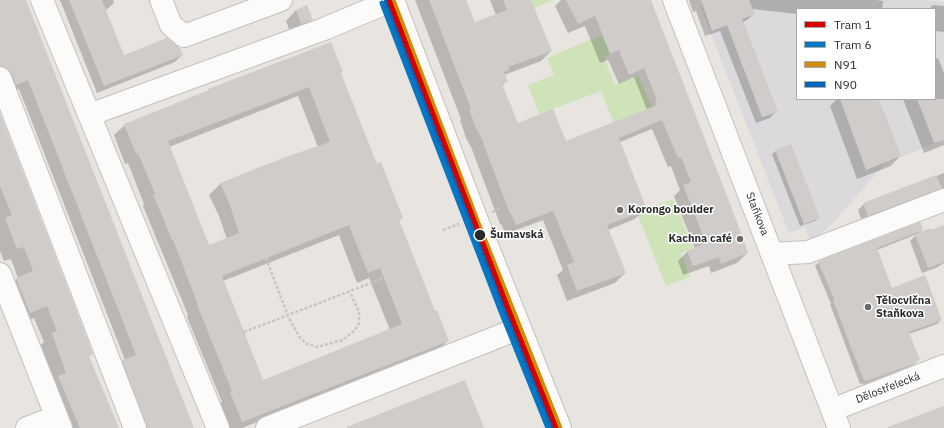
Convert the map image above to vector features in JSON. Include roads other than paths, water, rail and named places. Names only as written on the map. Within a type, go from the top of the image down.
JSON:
[{"type":"street","points":[[42,0],[218,428]]},
{"type":"street","points":[[162,0],[171,25],[184,36],[271,2]]},
{"type":"street","points":[[89,115],[324,29],[393,0],[478,223],[560,428]]},
{"type":"street","name":"Staňkova","points":[[674,0],[835,419]]},
{"type":"street","points":[[0,78],[136,428]]},
{"type":"street","points":[[772,254],[808,252],[944,200]]},
{"type":"street","points":[[0,274],[59,423],[27,428]]},
{"type":"street","points":[[267,428],[520,328]]},
{"type":"street","name":"Dělostřelecká","points":[[835,419],[944,366]]},
{"type":"tram line","name":"1","points":[[389,0],[507,306],[556,428]]},
{"type":"tram line","name":"6","points":[[382,3],[500,309],[548,428]]},
{"type":"place","name":"Korongo boulder","points":[[620,210]]},
{"type":"place","name":"Šumavská","points":[[480,235]]},
{"type":"place","name":"Kachna café","points":[[740,239]]},
{"type":"place","name":"Tělocvična Staňkova","points":[[868,307]]}]
